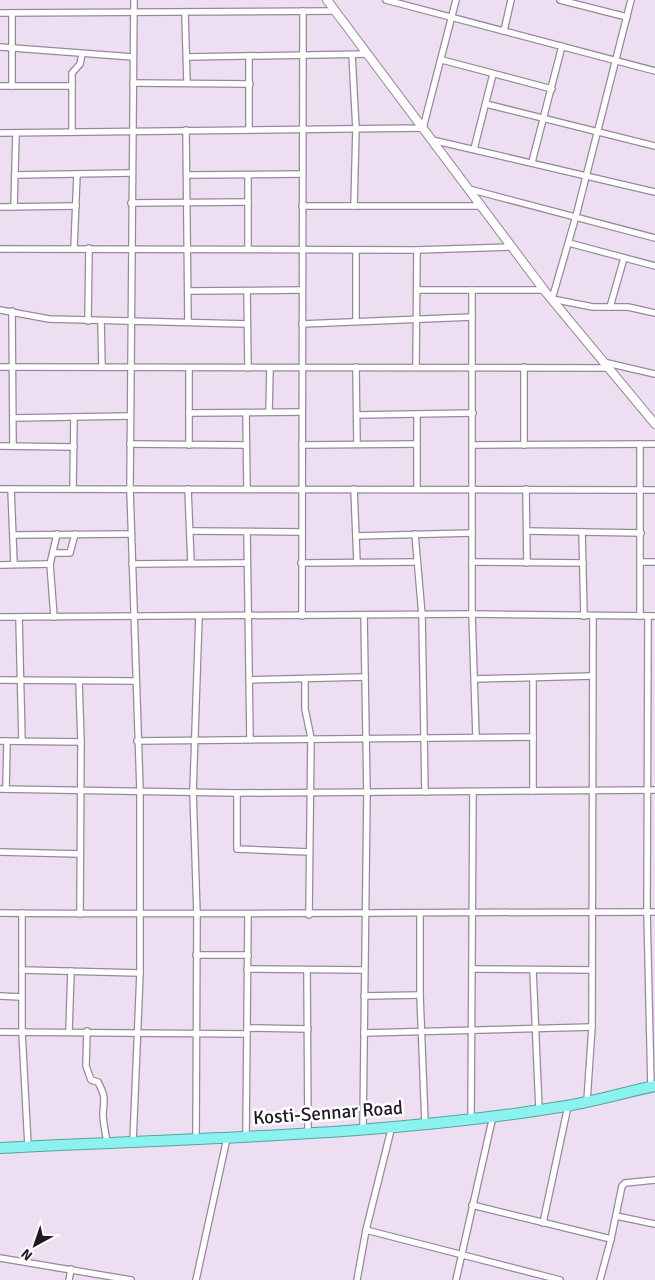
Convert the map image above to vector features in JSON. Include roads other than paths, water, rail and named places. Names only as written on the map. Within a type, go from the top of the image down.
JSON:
[{"type":"highway","name":"Kosti-Sennar Road","points":[[0,1148],[227,1138],[425,1123],[568,1106],[653,1086]]},
{"type":"street","points":[[133,1142],[140,973],[140,790],[130,489],[131,173],[134,0]]},
{"type":"street","points":[[327,0],[544,290],[655,424]]},
{"type":"street","points":[[386,0],[655,71]]},
{"type":"street","points":[[423,128],[456,0]]},
{"type":"street","points":[[504,31],[511,0]]},
{"type":"street","points":[[560,0],[577,2],[627,17]]},
{"type":"street","points":[[552,300],[587,175],[631,0]]},
{"type":"street","points":[[302,616],[303,11]]},
{"type":"street","points":[[0,13],[336,11]]},
{"type":"street","points":[[12,13],[12,86]]},
{"type":"street","points":[[186,13],[187,83]]},
{"type":"street","points":[[532,162],[562,46]]},
{"type":"street","points":[[0,47],[133,57]]},
{"type":"street","points":[[72,132],[72,73],[80,64],[82,54]]},
{"type":"street","points":[[352,54],[356,129],[354,206]]},
{"type":"street","points":[[187,57],[367,54]]},
{"type":"street","points":[[249,129],[250,56]]},
{"type":"street","points":[[442,60],[552,89]]},
{"type":"street","points":[[474,148],[493,74]]},
{"type":"street","points":[[133,83],[250,84]]},
{"type":"street","points":[[0,86],[72,86]]},
{"type":"street","points":[[486,104],[655,146]]},
{"type":"street","points":[[0,133],[423,128]]},
{"type":"street","points":[[186,130],[188,322]]},
{"type":"street","points":[[14,206],[16,133]]},
{"type":"street","points":[[432,140],[474,148],[655,192]]},
{"type":"street","points":[[15,175],[131,173]]},
{"type":"street","points":[[74,248],[77,174]]},
{"type":"street","points":[[187,175],[302,174]]},
{"type":"street","points":[[248,175],[248,249]]},
{"type":"street","points":[[467,189],[655,238]]},
{"type":"street","points":[[131,203],[248,202]]},
{"type":"street","points":[[0,207],[76,206]]},
{"type":"street","points":[[302,206],[481,206]]},
{"type":"street","points":[[569,243],[655,266]]},
{"type":"street","points":[[0,249],[417,250],[512,247]]},
{"type":"street","points":[[88,321],[89,248]]},
{"type":"street","points":[[356,250],[356,321]]},
{"type":"street","points":[[416,366],[417,250]]},
{"type":"street","points":[[610,307],[624,258]]},
{"type":"street","points":[[188,291],[302,290]]},
{"type":"street","points":[[417,290],[544,290]]},
{"type":"street","points":[[472,290],[472,614],[476,737]]},
{"type":"street","points":[[247,291],[248,368]]},
{"type":"street","points":[[552,300],[610,307],[628,307],[655,313]]},
{"type":"street","points":[[0,310],[49,319],[247,324]]},
{"type":"street","points":[[12,311],[13,446]]},
{"type":"street","points":[[302,324],[472,317]]},
{"type":"street","points":[[101,321],[102,367]]},
{"type":"street","points":[[0,367],[302,368],[606,365],[655,374]]},
{"type":"street","points":[[356,367],[357,444]]},
{"type":"street","points":[[524,367],[524,445]]},
{"type":"street","points":[[189,368],[189,444]]},
{"type":"street","points":[[269,412],[270,368]]},
{"type":"street","points":[[246,412],[247,489]]},
{"type":"street","points":[[189,413],[302,412]]},
{"type":"street","points":[[357,415],[473,413]]},
{"type":"street","points":[[417,414],[417,490]]},
{"type":"street","points":[[13,418],[130,416]]},
{"type":"street","points":[[73,489],[74,417]]},
{"type":"street","points":[[130,444],[246,445]]},
{"type":"street","points":[[302,445],[417,444]]},
{"type":"street","points":[[640,444],[640,616]]},
{"type":"street","points":[[473,445],[655,444]]},
{"type":"street","points":[[0,446],[74,446]]},
{"type":"street","points":[[0,489],[655,490]]},
{"type":"street","points":[[11,489],[14,564]]},
{"type":"street","points":[[188,489],[191,563]]},
{"type":"street","points":[[526,489],[528,562]]},
{"type":"street","points":[[354,490],[357,562]]},
{"type":"street","points":[[190,531],[302,532]]},
{"type":"street","points":[[247,532],[250,739]]},
{"type":"street","points":[[356,536],[472,532]]},
{"type":"street","points":[[527,532],[641,533]]},
{"type":"street","points":[[582,532],[584,616]]},
{"type":"street","points":[[54,617],[50,564],[57,534]]},
{"type":"street","points":[[53,553],[70,553],[75,534]]},
{"type":"street","points":[[13,535],[131,534]]},
{"type":"street","points":[[416,534],[416,562],[422,615],[425,792]]},
{"type":"street","points":[[301,563],[416,562]]},
{"type":"street","points":[[472,562],[583,563]]},
{"type":"street","points":[[641,562],[655,562]]},
{"type":"street","points":[[132,564],[248,563]]},
{"type":"street","points":[[0,565],[50,564]]},
{"type":"street","points":[[0,617],[472,614],[652,616],[652,738],[648,790],[647,912],[653,1086]]},
{"type":"street","points":[[363,1128],[363,970],[367,793],[364,615]]},
{"type":"street","points":[[196,1139],[197,914],[194,792],[198,616]]},
{"type":"street","points":[[587,1101],[592,1027],[591,792],[593,616]]},
{"type":"street","points":[[19,618],[22,741]]},
{"type":"street","points":[[475,679],[592,676]]},
{"type":"street","points":[[250,680],[366,677]]},
{"type":"street","points":[[533,678],[533,791]]},
{"type":"street","points":[[305,679],[305,709],[311,738],[309,915]]},
{"type":"street","points":[[0,680],[135,681]]},
{"type":"street","points":[[79,681],[81,742],[80,914]]},
{"type":"street","points":[[137,741],[533,737]]},
{"type":"street","points":[[81,742],[3,741],[3,790],[140,790],[237,793],[591,792],[655,790]]},
{"type":"street","points":[[471,1118],[474,913],[473,792]]},
{"type":"street","points":[[237,793],[237,849],[309,852]]},
{"type":"street","points":[[647,850],[655,850]]},
{"type":"street","points":[[0,852],[80,854]]},
{"type":"street","points":[[420,912],[420,995],[425,1123]]},
{"type":"street","points":[[0,913],[309,915],[420,912],[655,912]]},
{"type":"street","points":[[22,914],[21,997],[28,1146]]},
{"type":"street","points":[[246,1136],[248,914]]},
{"type":"street","points":[[196,954],[248,955]]},
{"type":"street","points":[[247,969],[363,970]]},
{"type":"street","points":[[473,969],[592,970]]},
{"type":"street","points":[[22,970],[140,973]]},
{"type":"street","points":[[307,970],[308,1132]]},
{"type":"street","points":[[534,970],[539,1110]]},
{"type":"street","points":[[69,1031],[71,971]]},
{"type":"street","points":[[364,996],[420,995]]},
{"type":"street","points":[[0,996],[21,997]]},
{"type":"street","points":[[364,1033],[592,1027]]},
{"type":"street","points":[[0,1032],[87,1031],[195,1034],[308,1029]]},
{"type":"street","points":[[87,1031],[86,1066],[90,1080],[98,1082],[104,1095],[105,1105],[103,1113],[107,1143]]},
{"type":"street","points":[[543,1223],[568,1106]]},
{"type":"street","points":[[456,1280],[460,1255],[493,1116]]},
{"type":"street","points":[[366,1280],[357,1279],[366,1230],[393,1126]]},
{"type":"street","points":[[196,1280],[227,1138]]},
{"type":"street","points":[[600,1280],[624,1184],[655,1180]]},
{"type":"street","points":[[472,1205],[611,1239]]},
{"type":"street","points":[[616,1216],[655,1224]]},
{"type":"street","points":[[366,1230],[546,1278],[560,1280]]},
{"type":"street","points":[[0,1258],[131,1280]]},
{"type":"street","points":[[69,1280],[71,1269]]}]
